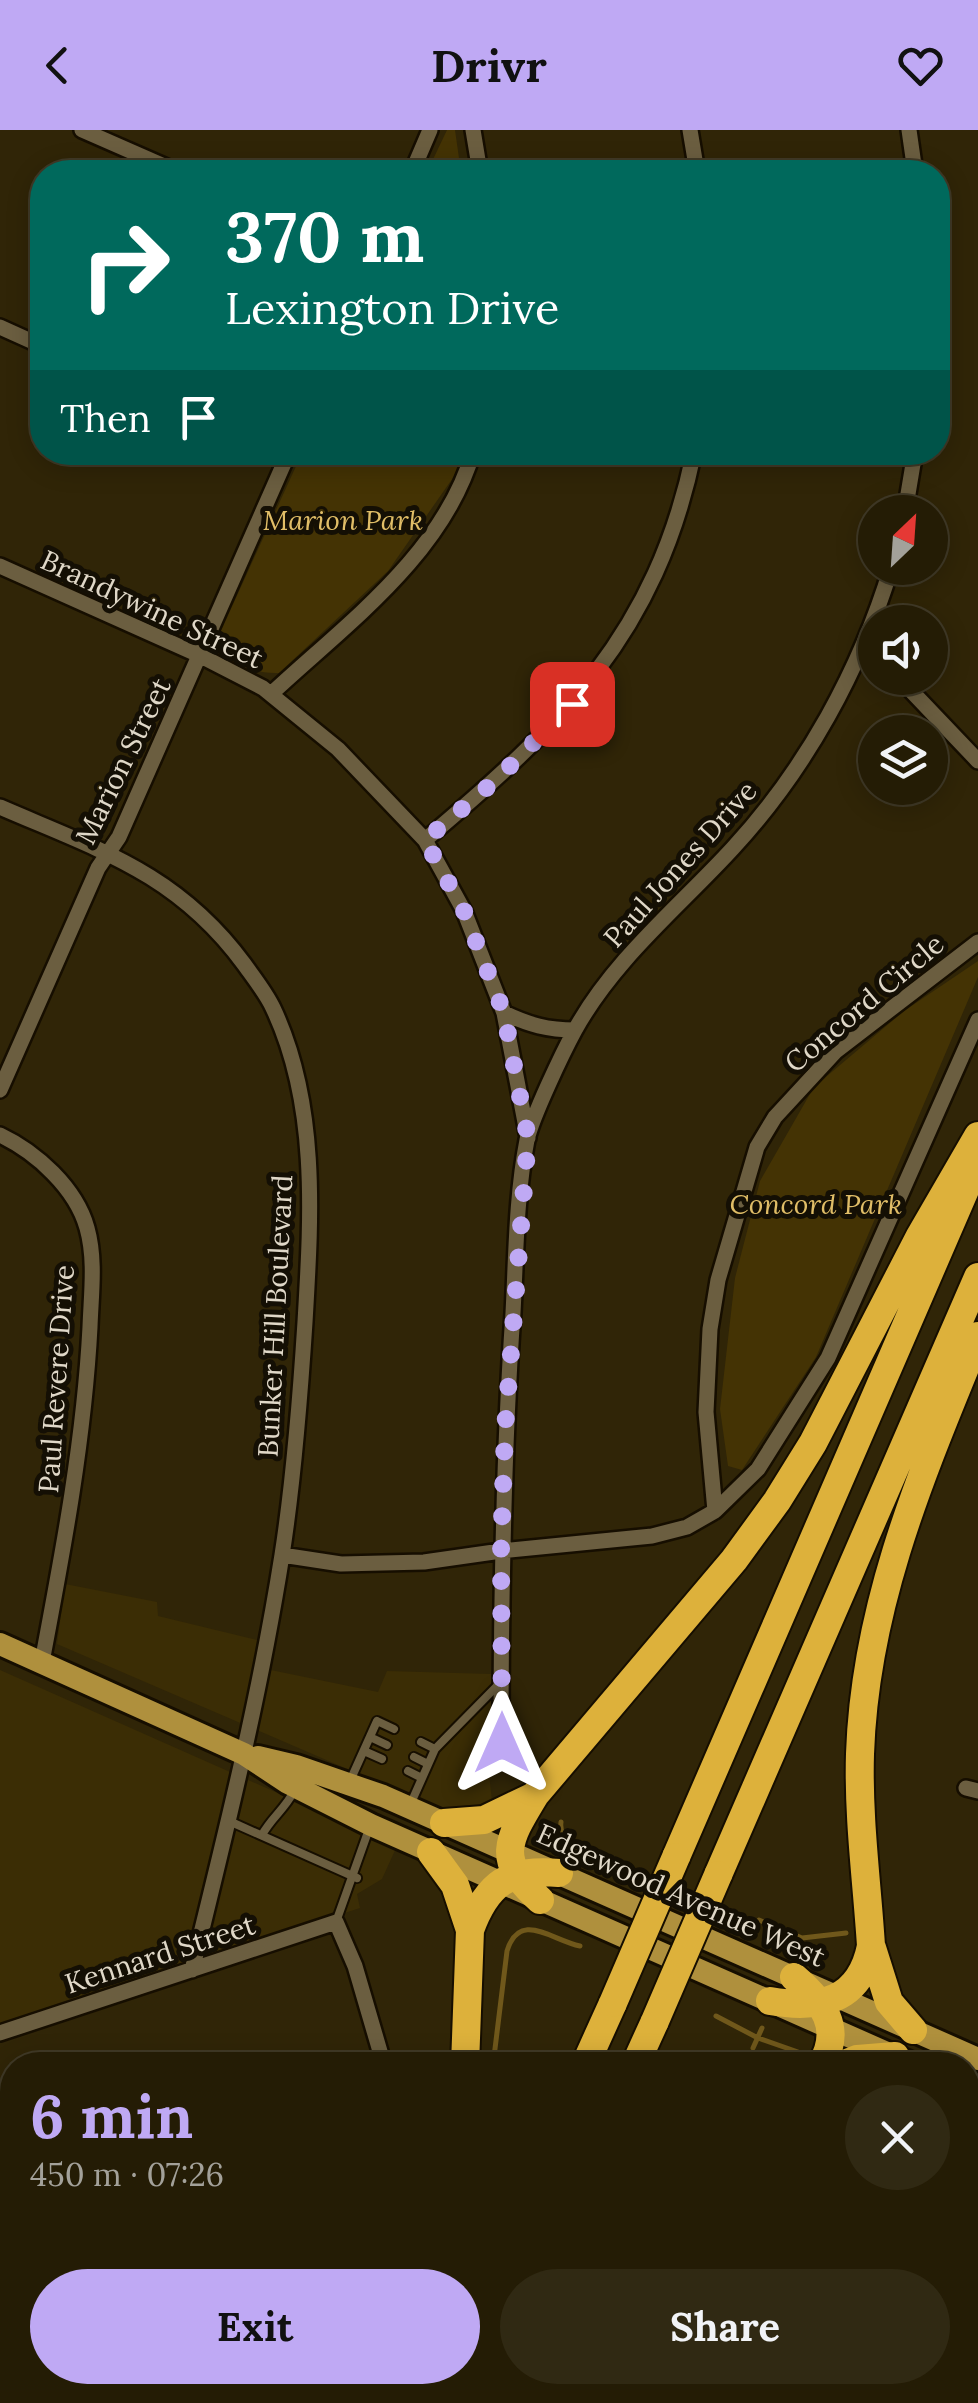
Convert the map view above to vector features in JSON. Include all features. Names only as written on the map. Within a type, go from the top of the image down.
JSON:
[{"type":"highway","points":[[470,1930],[483,1901],[508,1870],[511,1835],[535,1795],[734,1560],[777,1501],[813,1442],[920,1236],[978,1136]]},
{"type":"highway","points":[[591,2052],[978,1161]]},
{"type":"highway","points":[[641,2052],[978,1276]]},
{"type":"highway","points":[[913,2030],[889,2002],[871,1946],[860,1756],[863,1718],[882,1597],[907,1510],[978,1336]]},
{"type":"highway","points":[[444,1823],[484,1820],[535,1795]]},
{"type":"highway","points":[[431,1852],[455,1885],[470,1930],[465,2052]]},
{"type":"highway","points":[[508,1870],[559,1873]]},
{"type":"highway","points":[[508,1870],[540,1900]]},
{"type":"highway","points":[[827,2052],[831,2043],[830,2009],[859,1979],[867,1966],[871,1946]]},
{"type":"highway","points":[[794,1977],[830,2009]]},
{"type":"highway","points":[[770,2001],[830,2009]]},
{"type":"main road","name":"Edgewood Avenue West","points":[[0,1644],[244,1754],[296,1787],[431,1852],[508,1870]]},
{"type":"main road","name":"Edgewood Avenue West","points":[[244,1754],[349,1783],[409,1807],[444,1823],[508,1870]]},
{"type":"main road","name":"Edgewood Avenue West","points":[[559,1873],[794,1977]]},
{"type":"main road","points":[[540,1900],[770,2001]]},
{"type":"main road","name":"Edgewood Avenue West","points":[[830,2009],[913,2030],[962,2052]]},
{"type":"main road","points":[[830,2009],[891,2052]]},
{"type":"street","points":[[82,130],[151,160]]},
{"type":"street","points":[[417,160],[430,130]]},
{"type":"street","points":[[474,130],[478,160]]},
{"type":"street","points":[[690,130],[695,160]]},
{"type":"street","points":[[909,130],[913,160]]},
{"type":"street","points":[[0,327],[30,341]]},
{"type":"street","name":"Marion Street","points":[[0,1090],[98,868],[120,838],[281,465]]},
{"type":"street","points":[[271,694],[404,570],[435,532],[468,465]]},
{"type":"street","points":[[425,840],[496,780],[588,686],[648,592],[692,465]]},
{"type":"street","points":[[908,495],[913,465]]},
{"type":"street","name":"Brandywine Street","points":[[0,566],[201,656],[271,694],[338,749],[425,840],[444,874]]},
{"type":"street","name":"Paul Jones Drive","points":[[528,1138],[576,1030],[630,956],[736,845],[774,798],[858,670]]},
{"type":"street","points":[[915,695],[978,761]]},
{"type":"street","name":"Bunker Hill Boulevard","points":[[0,807],[139,868],[177,893],[229,944],[273,1008],[300,1097],[308,1148],[308,1265],[297,1434],[282,1555],[244,1754],[192,1970]]},
{"type":"street","name":"Paul Jones Drive","points":[[444,874],[464,911],[504,1013],[528,1138],[505,1429],[502,1743]]},
{"type":"street","name":"Concord Circle","points":[[715,1510],[706,1412],[710,1330],[718,1280],[757,1147],[775,1117],[836,1052],[978,942]]},
{"type":"street","points":[[504,1013],[528,1025],[576,1030]]},
{"type":"street","points":[[282,1555],[341,1564],[384,1565],[652,1536],[687,1527],[715,1510],[758,1468],[828,1358],[978,1020]]},
{"type":"street","name":"Paul Revere Drive","points":[[0,1135],[34,1157],[75,1200],[87,1227],[93,1267],[88,1360],[72,1504],[42,1662]]},
{"type":"street","points":[[336,1922],[360,1980],[380,2052]]},
{"type":"street","name":"Kennard Street","points":[[0,2032],[336,1922]]},
{"type":"lane","points":[[409,1807],[435,1748],[501,1682]]},
{"type":"lane","points":[[349,1783],[377,1721],[394,1729]]},
{"type":"lane","points":[[370,1737],[387,1745]]},
{"type":"lane","points":[[421,1742],[435,1748]]},
{"type":"lane","points":[[364,1751],[382,1759]]},
{"type":"lane","points":[[414,1757],[428,1764]]},
{"type":"lane","points":[[408,1771],[422,1778]]},
{"type":"lane","points":[[262,1836],[270,1821],[286,1808],[296,1787]]},
{"type":"lane","points":[[229,1821],[354,1877]]},
{"type":"lane","points":[[336,1922],[371,1825]]},
{"type":"shaded area","points":[[65,1584],[157,1602],[158,1616],[261,1641],[256,1667],[378,1692],[387,1671],[491,1674],[495,1717],[485,1738],[493,1810],[461,1814],[440,1809],[57,1644]]},
{"type":"shaded area","points":[[0,1670],[397,1846],[382,1879],[357,1894],[360,1908],[0,2025]]},
{"type":"green space","points":[[447,130],[455,130],[459,160],[433,160]]},
{"type":"green space","name":"Marion Park","points":[[297,465],[459,465],[388,571],[279,673],[250,669],[236,659],[219,635]]},
{"type":"green space","name":"Concord Park","points":[[978,961],[978,977],[816,1357],[742,1470],[728,1466],[720,1409],[735,1278],[760,1181],[814,1087],[904,1011]]},
{"type":"waterway","points":[[561,1822],[568,1841],[601,1858]]},
{"type":"waterway","points":[[759,1920],[802,1938],[846,1933]]},
{"type":"waterway","points":[[495,2052],[507,1951],[513,1939],[520,1932],[538,1931],[580,1946]]},
{"type":"waterway","points":[[796,1949],[802,1938]]},
{"type":"waterway","points":[[716,2016],[758,2038],[798,2052]]},
{"type":"waterway","points":[[753,2048],[762,2028]]},
{"type":"route","points":[[502,1743],[505,1429],[528,1138],[504,1013],[464,911],[425,840],[496,780],[572,704]]}]
